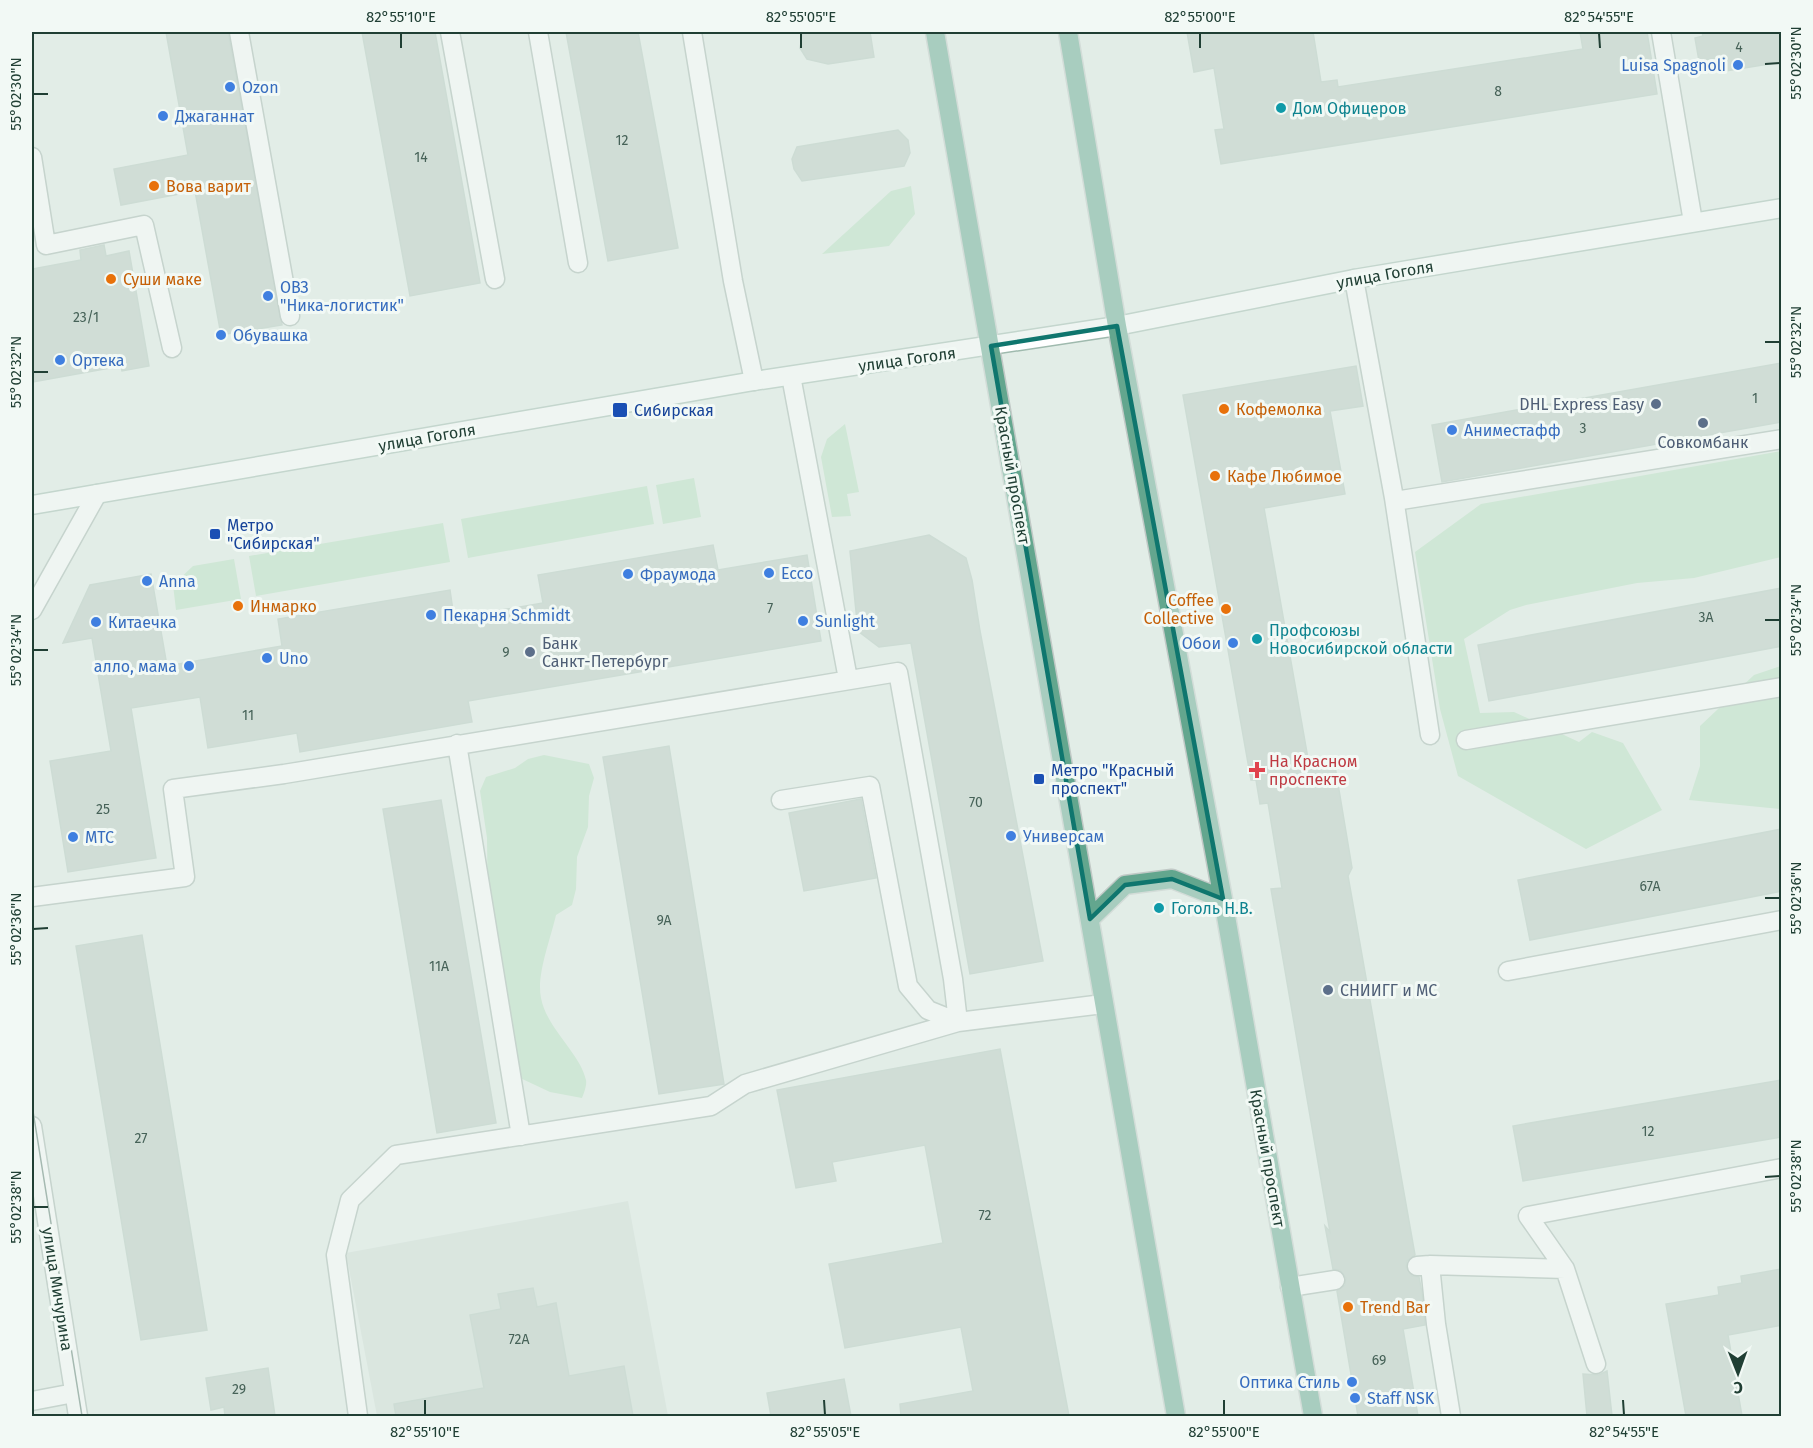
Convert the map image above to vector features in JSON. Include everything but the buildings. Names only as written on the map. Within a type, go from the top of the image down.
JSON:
[{"type":"main road","points":[[239,32],[290,316]]},
{"type":"main road","points":[[450,32],[495,279]]},
{"type":"main road","points":[[538,32],[578,263]]},
{"type":"main road","points":[[692,32],[734,281],[754,381]]},
{"type":"main road","name":"Красный проспект","points":[[935,32],[1176,1416]]},
{"type":"main road","name":"Красный проспект","points":[[1068,32],[1117,326],[1223,899],[1313,1416]]},
{"type":"main road","points":[[1661,32],[1693,222]]},
{"type":"main road","points":[[32,157],[46,245],[144,225],[172,348]]},
{"type":"main road","name":"улица Гоголя","points":[[32,505],[754,381],[1117,326],[1354,279],[1782,208]]},
{"type":"main road","points":[[1354,279],[1381,416],[1430,735]]},
{"type":"main road","points":[[791,376],[848,679]]},
{"type":"main road","points":[[1395,501],[1782,439]]},
{"type":"main road","points":[[32,610],[97,494]]},
{"type":"main road","points":[[32,897],[185,877],[174,789],[284,774],[898,672],[953,978],[958,1023]]},
{"type":"main road","points":[[1466,740],[1782,687]]},
{"type":"main road","points":[[457,744],[521,1136]]},
{"type":"main road","points":[[781,800],[870,786],[908,986],[928,1010],[958,1023]]},
{"type":"main road","points":[[1090,919],[1125,885],[1172,879],[1223,899]]},
{"type":"main road","points":[[1508,971],[1782,921]]},
{"type":"main road","points":[[358,1416],[336,1255],[350,1200],[396,1155],[711,1106],[745,1084],[958,1023],[1103,1004]]},
{"type":"main road","name":"улица Мичурина","points":[[32,1126],[78,1416]]},
{"type":"main road","points":[[1596,1364],[1565,1269],[1528,1216],[1782,1168]]},
{"type":"main road","points":[[1451,1416],[1436,1324],[1423,1266],[1565,1269]]},
{"type":"main road","points":[[1290,1287],[1335,1280]]},
{"type":"main road","points":[[32,1401],[74,1393]]},
{"type":"highlighted area","points":[[1117,326],[1223,899],[1172,879],[1125,885],[1090,919],[991,346]]},
{"type":"shaded area","points":[[628,1201],[668,1416],[377,1416],[346,1253]]},
{"type":"green space","points":[[911,186],[915,214],[889,246],[822,254],[891,191]]},
{"type":"green space","points":[[845,424],[859,492],[847,494],[851,516],[832,517],[821,457],[827,439]]},
{"type":"green space","points":[[1781,451],[1781,557],[1694,578],[1637,583],[1526,605],[1510,610],[1464,639],[1480,713],[1514,712],[1579,742],[1592,732],[1623,743],[1662,810],[1586,849],[1458,776],[1440,709],[1415,552],[1481,504]]},
{"type":"green space","points":[[694,478],[701,517],[663,524],[656,485]]},
{"type":"green space","points":[[647,486],[654,524],[468,558],[461,519]]},
{"type":"green space","points":[[443,523],[450,562],[256,596],[249,556]]},
{"type":"green space","points":[[234,559],[241,599],[176,610],[173,585],[193,566]]},
{"type":"green space","points":[[1781,666],[1781,809],[1689,800],[1700,766],[1700,726],[1754,675]]},
{"type":"green space","points":[[544,755],[589,764],[594,778],[589,796],[588,827],[577,857],[576,889],[572,905],[556,915],[542,968],[540,989],[544,1009],[583,1070],[586,1082],[582,1098],[550,1092],[518,1077],[495,1034],[489,1002],[487,838],[480,791],[486,777],[515,768],[528,759]]},
{"type":"tram line","points":[[32,1105],[82,1416]]},
{"type":"place","name":"Luisa Spagnoli","points":[[1738,65]]},
{"type":"place","name":"Ozon","points":[[230,87]]},
{"type":"place","name":"Дом Офицеров","points":[[1281,108]]},
{"type":"place","name":"Джаганнат","points":[[163,116]]},
{"type":"place","name":"Вова варит","points":[[154,186]]},
{"type":"place","name":"Суши маке","points":[[111,279]]},
{"type":"place","name":"ОВЗ \"Ника-логистик\"","points":[[268,296]]},
{"type":"place","name":"Обувашка","points":[[221,335]]},
{"type":"place","name":"Ортека","points":[[60,360]]},
{"type":"place","name":"DHL Express Easy","points":[[1656,404]]},
{"type":"place","name":"Кофемолка","points":[[1224,409]]},
{"type":"place","name":"Сибирская","points":[[620,410]]},
{"type":"place","name":"Совкомбанк","points":[[1703,423]]},
{"type":"place","name":"Аниместафф","points":[[1452,430]]},
{"type":"place","name":"Кафе Любимое","points":[[1215,476]]},
{"type":"place","name":"Метро \"Сибирская\"","points":[[215,534]]},
{"type":"place","name":"Ecco","points":[[769,573]]},
{"type":"place","name":"Фраумода","points":[[628,574]]},
{"type":"place","name":"Anna","points":[[147,581]]},
{"type":"place","name":"Инмарко","points":[[238,606]]},
{"type":"place","name":"Coffee Collective","points":[[1226,609]]},
{"type":"place","name":"Пекарня Schmidt","points":[[431,615]]},
{"type":"place","name":"Sunlight","points":[[803,621]]},
{"type":"place","name":"Китаечка","points":[[96,622]]},
{"type":"place","name":"Профсоюзы Новосибирской области","points":[[1257,639]]},
{"type":"place","name":"Обои","points":[[1233,643]]},
{"type":"place","name":"Банк Санкт-Петербург","points":[[530,652]]},
{"type":"place","name":"Uno","points":[[267,658]]},
{"type":"place","name":"алло, мама","points":[[189,666]]},
{"type":"place","name":"На Красном проспекте","points":[[1257,770]]},
{"type":"place","name":"Метро \"Красный проспект\"","points":[[1039,779]]},
{"type":"place","name":"Универсам","points":[[1011,836]]},
{"type":"place","name":"МТС","points":[[73,837]]},
{"type":"place","name":"Гоголь Н.В.","points":[[1159,908]]},
{"type":"place","name":"СНИИГГ и МС","points":[[1328,990]]},
{"type":"place","name":"Trend Bar","points":[[1348,1307]]},
{"type":"place","name":"Оптика Стиль","points":[[1352,1382]]},
{"type":"place","name":"Staff NSK","points":[[1355,1398]]}]
